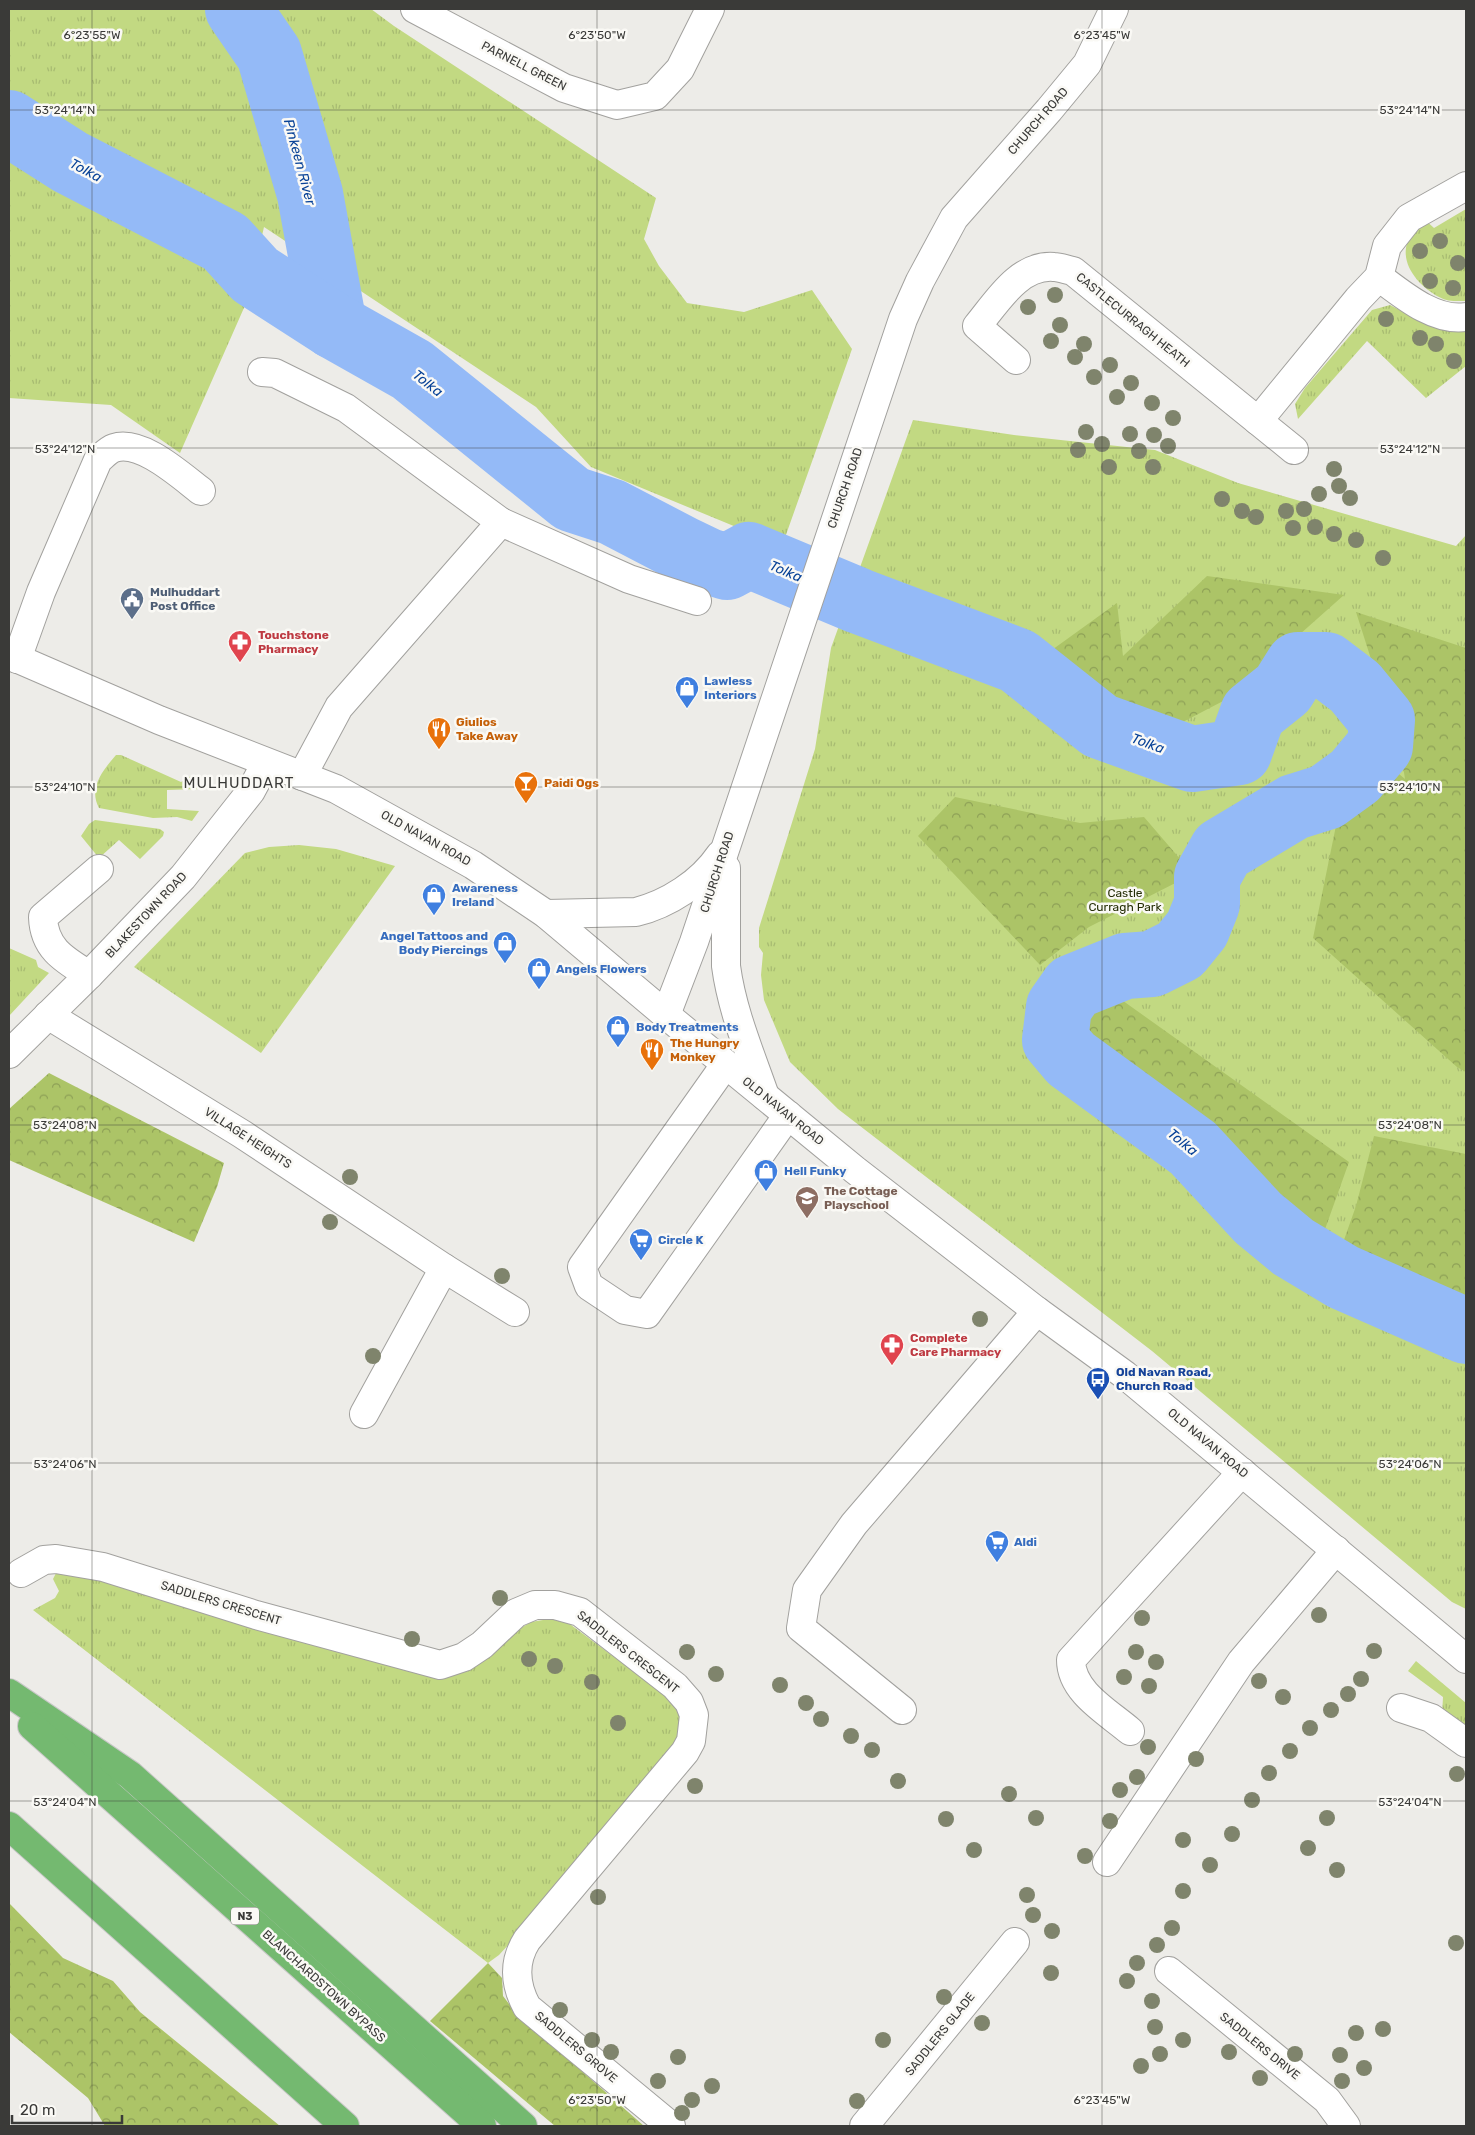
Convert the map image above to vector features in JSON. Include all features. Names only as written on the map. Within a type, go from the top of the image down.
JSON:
[{"type":"highway","points":[[9,1693],[130,1775],[523,2126]]},
{"type":"highway","name":"BLANCHARDSTOWN BYPASS","points":[[9,1705],[482,2126]]},
{"type":"highway","points":[[9,1826],[345,2126]]},
{"type":"street","name":"PARNELL GREEN","points":[[415,9],[564,88],[617,104],[655,96],[680,69],[710,9]]},
{"type":"street","name":"CHURCH ROAD","points":[[666,1016],[694,942],[903,319],[920,280],[954,218],[1050,110],[1087,64],[1114,9]]},
{"type":"street","points":[[1258,421],[1358,299],[1379,278],[1387,246],[1409,218],[1466,186]]},
{"type":"street","name":"CASTLECURRAGH HEATH","points":[[1016,360],[977,326],[1008,289],[1026,272],[1042,267],[1055,266],[1073,271],[1294,450]]},
{"type":"street","points":[[1379,278],[1413,301],[1445,316],[1466,316]]},
{"type":"street","points":[[262,372],[275,373],[346,408],[501,522],[629,579],[697,601]]},
{"type":"street","points":[[13,657],[98,460],[113,448],[133,447],[160,460],[201,491]]},
{"type":"street","points":[[302,776],[339,707],[501,522]]},
{"type":"street","name":"OLD NAVAN ROAD","points":[[13,657],[266,763],[336,789],[473,865],[546,914],[764,1096],[1037,1311],[1126,1375],[1466,1659]]},
{"type":"street","name":"BLAKESTOWN ROAD","points":[[9,1054],[89,975],[183,877],[251,791],[266,763]]},
{"type":"street","points":[[546,914],[636,912],[648,909],[687,888],[707,871],[726,846]]},
{"type":"street","points":[[726,846],[726,966],[728,980],[733,1004],[764,1096]]},
{"type":"street","points":[[89,975],[60,957],[43,930],[43,917],[99,869]]},
{"type":"street","name":"VILLAGE HEIGHTS","points":[[48,1016],[242,1134],[444,1268],[515,1312]]},
{"type":"street","points":[[725,1065],[582,1267],[589,1286],[625,1310],[647,1314],[788,1115]]},
{"type":"street","points":[[364,1414],[444,1268]]},
{"type":"street","points":[[902,1710],[801,1628],[808,1590],[854,1524],[1037,1311]]},
{"type":"street","points":[[1130,1731],[1080,1689],[1071,1669],[1071,1660],[1242,1472]]},
{"type":"street","points":[[1107,1862],[1241,1662],[1336,1550]]},
{"type":"street","name":"SADDLERS CRESCENT","points":[[22,1573],[44,1560],[56,1559],[103,1567],[256,1615],[440,1664],[464,1657],[482,1645],[516,1613],[534,1606],[555,1605],[580,1612],[675,1686],[689,1702],[694,1715],[691,1741],[685,1752],[527,1940],[518,1959],[516,1979]]},
{"type":"street","points":[[1401,1708],[1431,1718],[1466,1743]]},
{"type":"street","name":"SADDLERS GLADE","points":[[864,2126],[1015,1942]]},
{"type":"street","name":"SADDLERS DRIVE","points":[[1169,1971],[1327,2100],[1346,2126]]},
{"type":"street","name":"SADDLERS GROVE","points":[[516,1979],[519,1993],[527,2007],[670,2126]]},
{"type":"green space","points":[[9,9],[371,9],[656,198],[644,239],[659,266],[687,303],[744,312],[812,290],[852,349],[782,546],[591,467],[536,407],[264,227],[247,301],[180,453],[111,405],[9,398]]},
{"type":"green space","points":[[1466,209],[1466,301],[1442,299],[1426,288],[1415,277],[1406,256],[1407,244],[1422,217],[1434,228]]},
{"type":"green space","points":[[1390,305],[1432,327],[1454,331],[1466,330],[1466,366],[1426,398],[1367,341],[1298,419],[1295,404],[1305,388],[1372,310]]},
{"type":"green space","name":"Castle Curragh Park","points":[[913,420],[1014,435],[1155,450],[1238,483],[1456,546],[1466,535],[1466,1609],[1452,1602],[1152,1351],[838,1109],[790,1062],[764,1000],[761,975],[763,953],[759,947],[759,928],[815,749],[831,648]]},
{"type":"green space","points":[[1207,576],[1344,595],[1227,699],[1179,724],[1089,693],[1038,660],[1117,603],[1123,656]]},
{"type":"green space","points":[[1356,612],[1466,648],[1466,1072],[1457,1067],[1313,938],[1339,811],[1386,763],[1405,779],[1401,753]]},
{"type":"green space","points":[[116,755],[121,755],[181,782],[191,776],[199,789],[167,790],[167,809],[199,811],[192,821],[177,817],[153,818],[99,808],[96,801],[96,786],[102,773]]},
{"type":"green space","points":[[955,797],[1080,823],[1144,817],[1193,874],[1089,927],[1040,965],[918,836]]},
{"type":"green space","points":[[95,820],[160,829],[164,832],[163,836],[140,859],[119,840],[99,858],[81,836],[89,824]]},
{"type":"green space","points":[[299,845],[336,849],[395,866],[261,1053],[134,967],[245,853],[269,847]]},
{"type":"green space","points":[[9,948],[36,960],[38,967],[49,973],[9,1016]]},
{"type":"green space","points":[[1119,998],[1349,1162],[1319,1246],[1278,1219],[1203,1138],[1077,1045],[1073,1019]]},
{"type":"green space","points":[[49,1073],[224,1163],[217,1187],[194,1242],[9,1160],[9,1109]]},
{"type":"green space","points":[[1374,1136],[1466,1154],[1466,1312],[1416,1295],[1339,1254],[1356,1206]]},
{"type":"green space","points":[[64,1571],[322,1647],[438,1678],[531,1622],[549,1619],[567,1622],[674,1703],[681,1719],[676,1744],[523,1929],[499,1955],[488,1963],[33,1610],[55,1598],[59,1591],[53,1579],[56,1573]]},
{"type":"green space","points":[[1416,1661],[1466,1703],[1466,1730],[1442,1715],[1443,1697],[1408,1671]]},
{"type":"green space","points":[[9,1903],[63,1958],[113,1981],[140,2012],[280,2126],[105,2126],[88,2098],[9,2032]]},
{"type":"green space","points":[[488,1963],[502,1978],[503,1996],[516,2013],[644,2126],[555,2126],[430,2021]]},
{"type":"waterway","name":"Pinkeen River","points":[[238,9],[269,54],[310,194],[334,326]]},
{"type":"waterway","name":"Tolka","points":[[9,123],[70,162],[225,242],[255,275],[334,326],[412,370],[572,499],[612,512],[708,561],[727,567],[749,555],[859,601],[1018,661],[1100,726],[1192,759],[1239,752],[1253,713],[1283,689],[1298,665],[1326,665],[1355,687],[1382,720],[1380,746],[1355,776],[1326,797],[1294,807],[1222,850],[1207,877],[1207,904],[1197,929],[1180,950],[1152,964],[1125,966],[1073,987],[1059,1007],[1055,1040],[1071,1059],[1193,1148],[1258,1218],[1293,1247],[1343,1277],[1466,1331]]},
{"type":"place","name":"Mulhuddart Post Office","points":[[132,620]]},
{"type":"place","name":"Touchstone Pharmacy","points":[[240,663]]},
{"type":"place","name":"Lawless Interiors","points":[[687,709]]},
{"type":"place","name":"Giulios Take Away","points":[[439,750]]},
{"type":"place","name":"Paidi Ogs","points":[[526,804]]},
{"type":"place","name":"Awareness Ireland","points":[[434,916]]},
{"type":"place","name":"Angel Tattoos and Body Piercings","points":[[505,964]]},
{"type":"place","name":"Angels Flowers","points":[[539,990]]},
{"type":"place","name":"Body Treatments","points":[[618,1048]]},
{"type":"place","name":"The Hungry Monkey","points":[[652,1071]]},
{"type":"place","name":"Hell Funky","points":[[766,1192]]},
{"type":"place","name":"The Cottage Playschool","points":[[807,1219]]},
{"type":"place","name":"Circle K","points":[[641,1261]]},
{"type":"place","name":"Complete Care Pharmacy","points":[[892,1366]]},
{"type":"place","name":"Old Navan Road, Church Road","points":[[1098,1400]]},
{"type":"place","name":"Aldi","points":[[997,1563]]},
{"type":"district","name":"MULHUDDART","points":[[239,783]]}]
